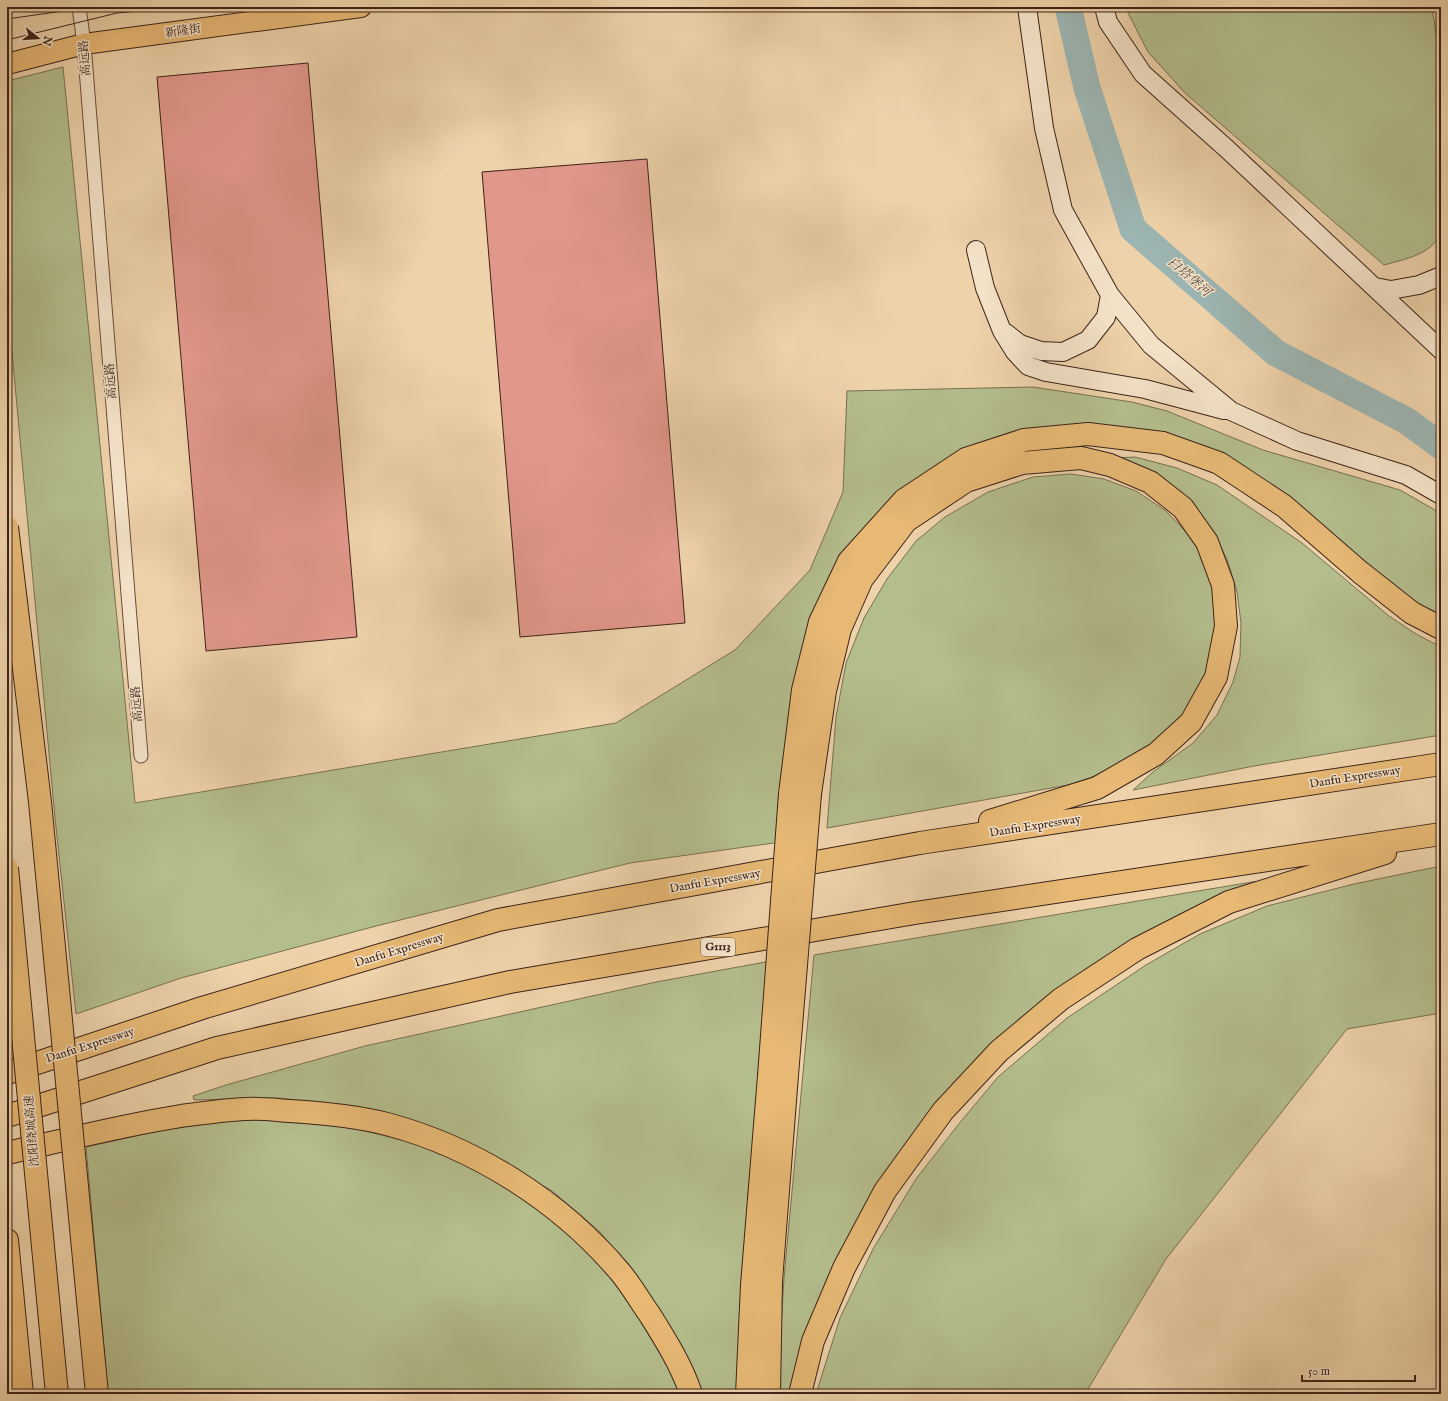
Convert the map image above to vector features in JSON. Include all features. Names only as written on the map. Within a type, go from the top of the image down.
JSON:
[{"type":"highway","points":[[769,1394],[778,1076],[800,794],[805,682],[820,622],[849,561],[904,500],[966,459],[1024,440],[1088,434],[1162,443],[1219,463],[1284,506],[1360,572],[1412,613],[1441,628]]},
{"type":"highway","points":[[800,794],[840,629],[862,579],[906,521],[966,481],[1022,463],[1081,458],[1110,465],[1150,482],[1183,508],[1207,542],[1223,585],[1226,626],[1216,677],[1191,722],[1156,754],[1097,788],[920,843]]},
{"type":"highway","points":[[7,527],[40,802],[97,1394]]},
{"type":"highway","name":"Danfu Expressway","points":[[7,1073],[202,1008],[498,920],[920,843],[1441,764]]},
{"type":"highway","points":[[800,1394],[812,1342],[844,1268],[885,1191],[944,1111],[999,1051],[1061,999],[1137,949],[1228,902],[1441,835]]},
{"type":"highway","name":"G1113","points":[[7,1116],[217,1048],[510,982],[915,913],[1441,835]]},
{"type":"highway","name":"沈阳绕城高速","points":[[7,868],[57,1394]]},
{"type":"highway","points":[[747,1394],[752,1285],[778,1076]]},
{"type":"highway","points":[[7,1154],[140,1123],[202,1113],[247,1109],[319,1113],[354,1118],[386,1124],[422,1135],[487,1165],[519,1184],[564,1216],[620,1272],[640,1299],[660,1331],[687,1382],[691,1394]]},
{"type":"highway","points":[[7,1240],[22,1394]]},
{"type":"main road","name":"新隆街","points":[[7,64],[84,44],[361,7]]},
{"type":"main road","points":[[1026,7],[1044,128],[1063,210],[1110,294],[1151,345],[1231,411]]},
{"type":"main road","points":[[1104,7],[1108,22],[1143,74],[1227,149],[1441,350]]},
{"type":"main road","points":[[976,250],[985,288],[1002,330],[1015,352],[1028,366],[1046,372],[1145,389],[1231,411],[1297,441],[1406,476],[1441,495]]},
{"type":"main road","points":[[1375,287],[1391,290],[1419,285],[1441,276]]},
{"type":"main road","points":[[1002,330],[1020,344],[1041,352],[1063,352],[1088,340],[1106,316],[1110,294]]},
{"type":"street","name":"高远路","points":[[79,7],[84,44],[141,756]]},
{"type":"green space","points":[[1125,7],[1432,7],[1441,66],[1441,233],[1437,240],[1417,255],[1384,265],[1185,93],[1148,52]]},
{"type":"green space","points":[[63,67],[135,803],[616,723],[735,650],[810,570],[843,492],[847,391],[1033,387],[1132,402],[1167,411],[1263,450],[1400,490],[1435,510],[1441,516],[1441,620],[1391,587],[1217,456],[1054,431],[883,517],[781,842],[630,863],[380,925],[181,978],[76,1014],[55,818],[7,298],[7,81]]},
{"type":"green space","points":[[1135,457],[1177,468],[1217,485],[1302,543],[1389,616],[1416,634],[1441,647],[1441,735],[1254,766],[1133,790],[1153,772],[1193,743],[1217,715],[1233,682],[1240,657],[1241,623],[1237,592],[1227,559],[1210,527],[1193,505],[1111,458]]},
{"type":"green space","points":[[1071,474],[1104,479],[1136,491],[1166,511],[1189,535],[1206,561],[1215,592],[1219,622],[1214,654],[1192,707],[1154,746],[1107,772],[1068,785],[827,828],[836,717],[846,663],[864,618],[887,579],[916,541],[945,517],[988,492],[1033,477]]},
{"type":"green space","points":[[1441,866],[1441,1013],[1347,1029],[1166,1259],[1085,1394],[816,1394],[840,1318],[873,1249],[916,1179],[998,1077],[1067,1018],[1146,965],[1200,934],[1267,906],[1354,884]]},
{"type":"green space","points":[[1274,880],[1140,939],[914,1141],[790,1394],[777,1394],[784,1278],[814,955],[1252,882]]},
{"type":"green space","points":[[771,961],[748,1194],[738,1394],[700,1394],[694,1376],[670,1326],[634,1275],[599,1231],[551,1190],[488,1157],[325,1103],[277,1098],[194,1100],[193,1096],[226,1085],[365,1046],[656,982]]},
{"type":"green space","points":[[269,1119],[329,1122],[417,1144],[468,1165],[507,1187],[543,1212],[580,1243],[610,1276],[659,1348],[681,1394],[108,1394],[86,1147],[158,1131],[222,1121]]},
{"type":"building","points":[[308,63],[357,637],[206,651],[157,77]]},
{"type":"building","points":[[647,159],[685,623],[520,637],[482,172]]},
{"type":"waterway","name":"白塔堡河","points":[[1068,7],[1087,88],[1133,229],[1276,353],[1407,421],[1441,446]]},
{"type":"tram line","points":[[7,19],[91,7]]},
{"type":"tram line","points":[[7,40],[117,13],[178,7]]}]
